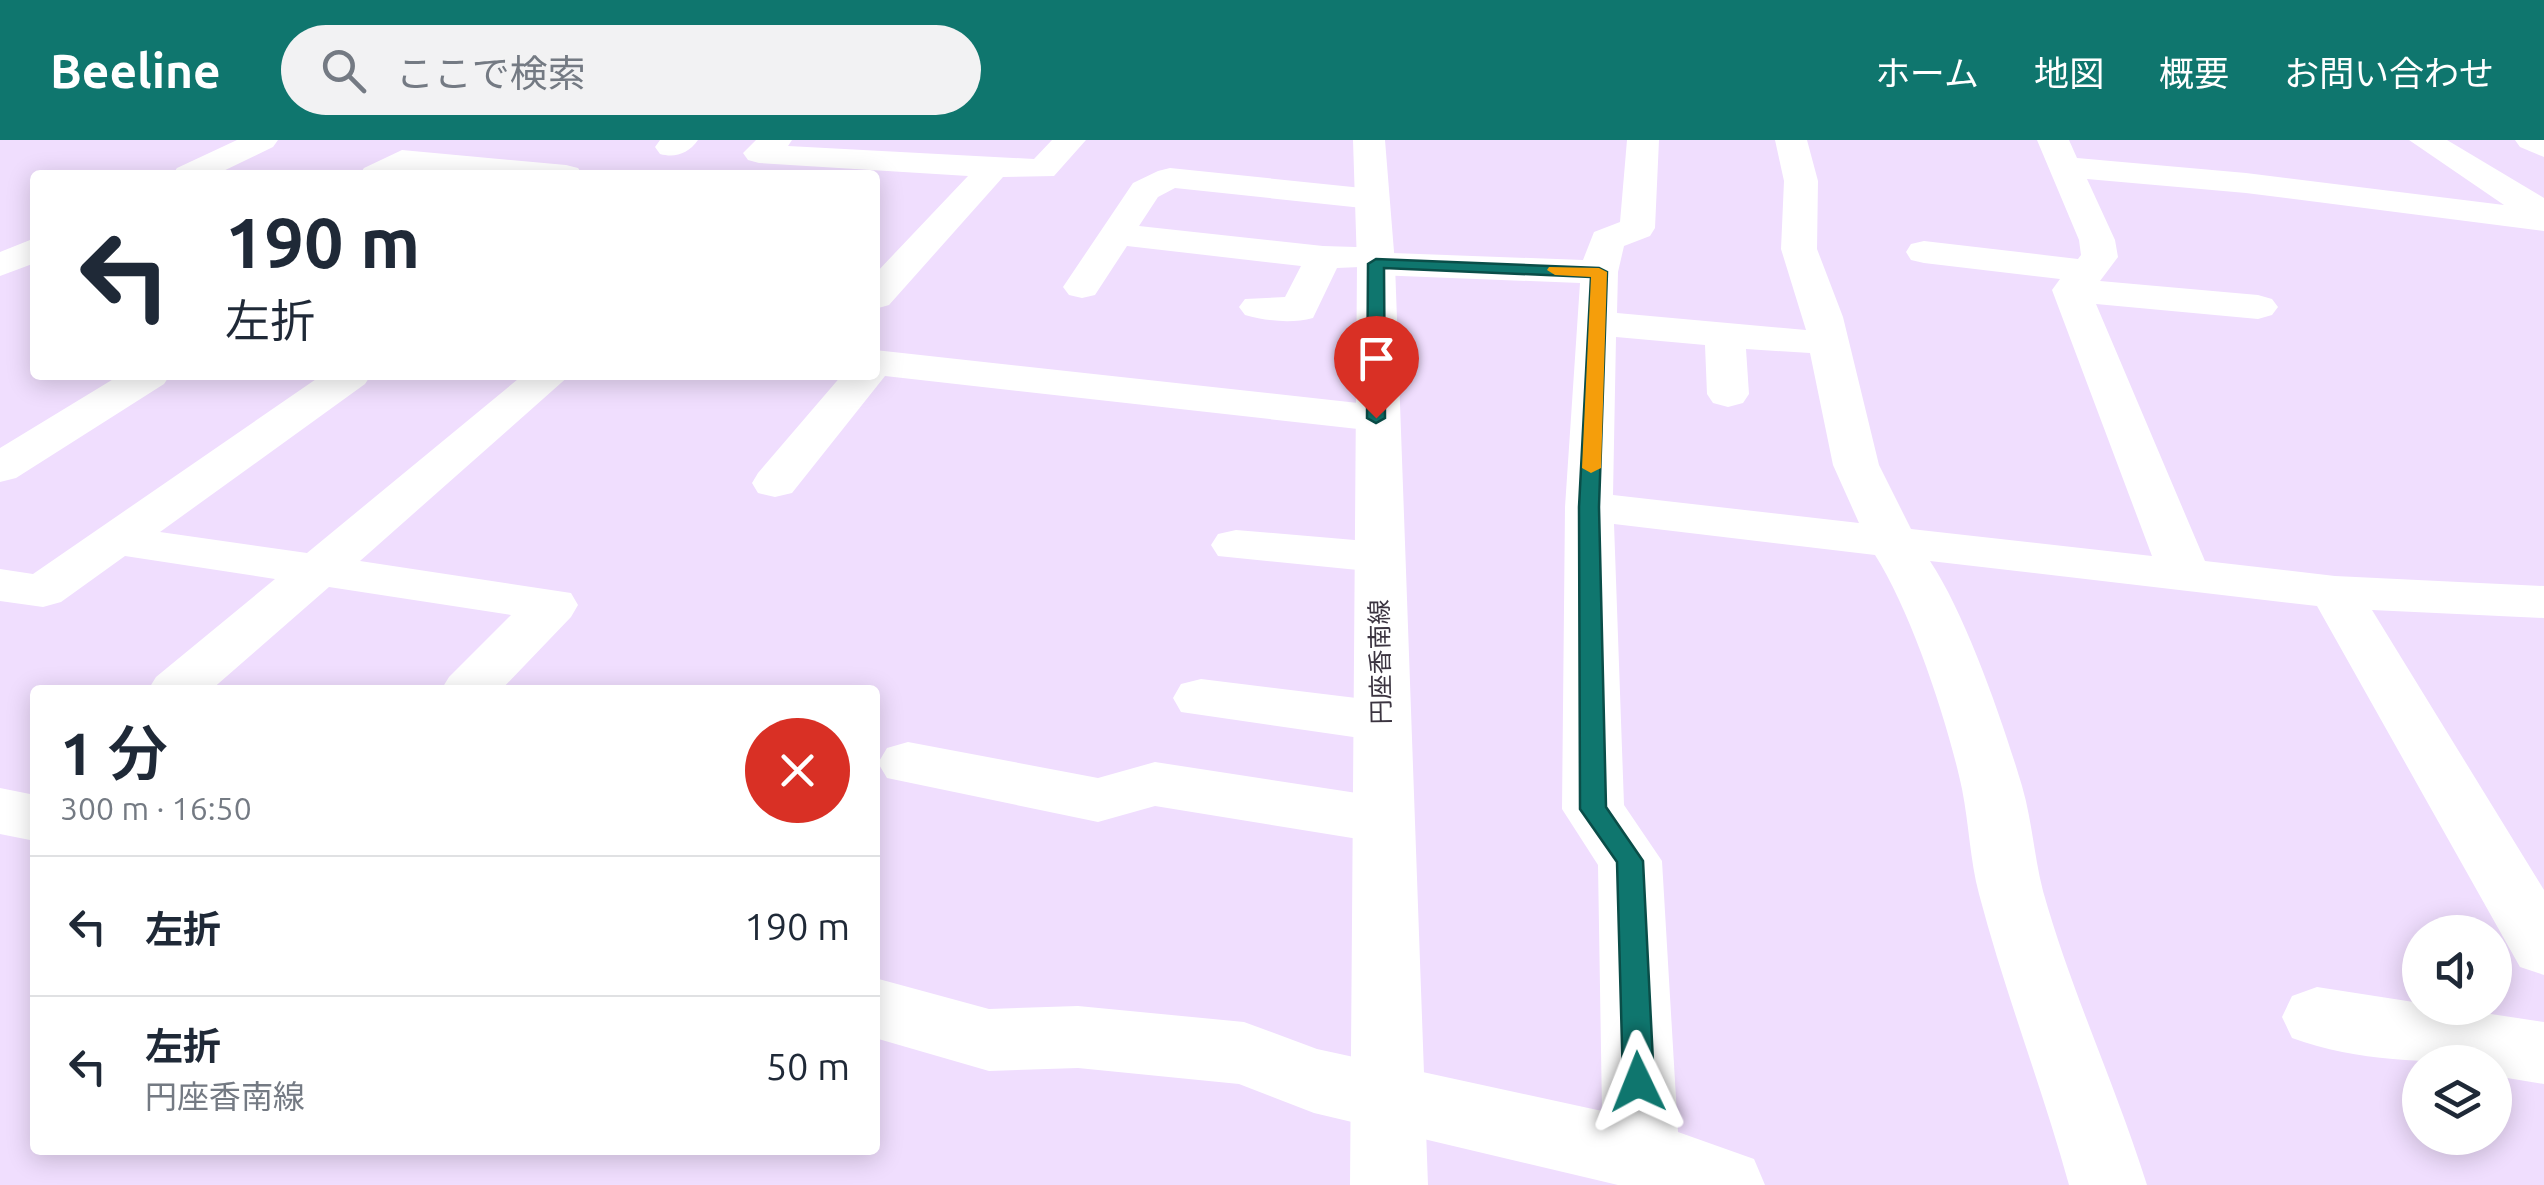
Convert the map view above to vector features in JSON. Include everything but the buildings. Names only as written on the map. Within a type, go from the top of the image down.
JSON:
[{"type":"street","points":[[199,170],[262,140]]},
{"type":"street","points":[[776,140],[759,152],[822,167],[908,152],[995,167],[1042,168],[1070,140]]},
{"type":"street","name":"円座香南線","points":[[1369,140],[1372,199],[1358,259],[1376,418],[1389,1185]]},
{"type":"street","points":[[1641,1155],[1630,861],[1593,809],[1589,507],[1599,272],[1607,240],[1637,228],[1642,140]]},
{"type":"street","points":[[1791,140],[1801,181],[1799,249],[1822,317],[1856,465],[1894,545],[1926,598],[1970,719],[1992,788],[2010,888],[2029,954],[2058,1042],[2085,1107],[2108,1185]]},
{"type":"street","points":[[2425,140],[2512,196],[2544,211]]},
{"type":"street","points":[[2531,140],[2544,147]]},
{"type":"street","points":[[2059,154],[2246,183],[2544,220]]},
{"type":"street","points":[[2059,154],[2097,240],[2100,257],[2081,281]]},
{"type":"street","points":[[385,170],[402,160],[511,170]]},
{"type":"street","points":[[880,292],[995,167]]},
{"type":"street","points":[[1082,287],[1145,190],[1170,178],[1372,199]]},
{"type":"street","points":[[2489,215],[2544,240]]},
{"type":"street","points":[[1114,234],[1358,259],[1599,272]]},
{"type":"street","points":[[1924,252],[2081,281],[2258,307]]},
{"type":"street","points":[[1259,308],[1299,310],[1358,259]]},
{"type":"street","points":[[2081,281],[2185,575]]},
{"type":"street","points":[[1598,323],[1806,342]]},
{"type":"street","points":[[1725,334],[1728,394]]},
{"type":"street","points":[[880,363],[1376,418]]},
{"type":"street","points":[[0,468],[141,380]]},
{"type":"street","points":[[0,585],[44,591],[343,380]]},
{"type":"street","points":[[182,685],[543,380]]},
{"type":"street","points":[[775,484],[860,380]]},
{"type":"street","points":[[1589,507],[1894,545],[2334,592],[2544,602]]},
{"type":"street","points":[[116,540],[552,604],[475,685]]},
{"type":"street","points":[[1236,544],[1378,557]]},
{"type":"street","points":[[2334,592],[2544,948]]},
{"type":"street","points":[[1202,698],[1381,720]]},
{"type":"street","points":[[908,763],[1098,800],[1155,784],[1383,820]]},
{"type":"street","points":[[880,1009],[989,1040],[1078,1037],[1244,1052],[1314,1081],[1641,1155],[1726,1185]]},
{"type":"street","points":[[2318,1017],[2544,1053]]},
{"type":"slow traffic","points":[[1555,270],[1599,272],[1591,468]]},
{"type":"route","points":[[1376,418],[1376,264],[1599,272],[1589,507],[1593,809],[1630,861],[1638,1082]]}]
